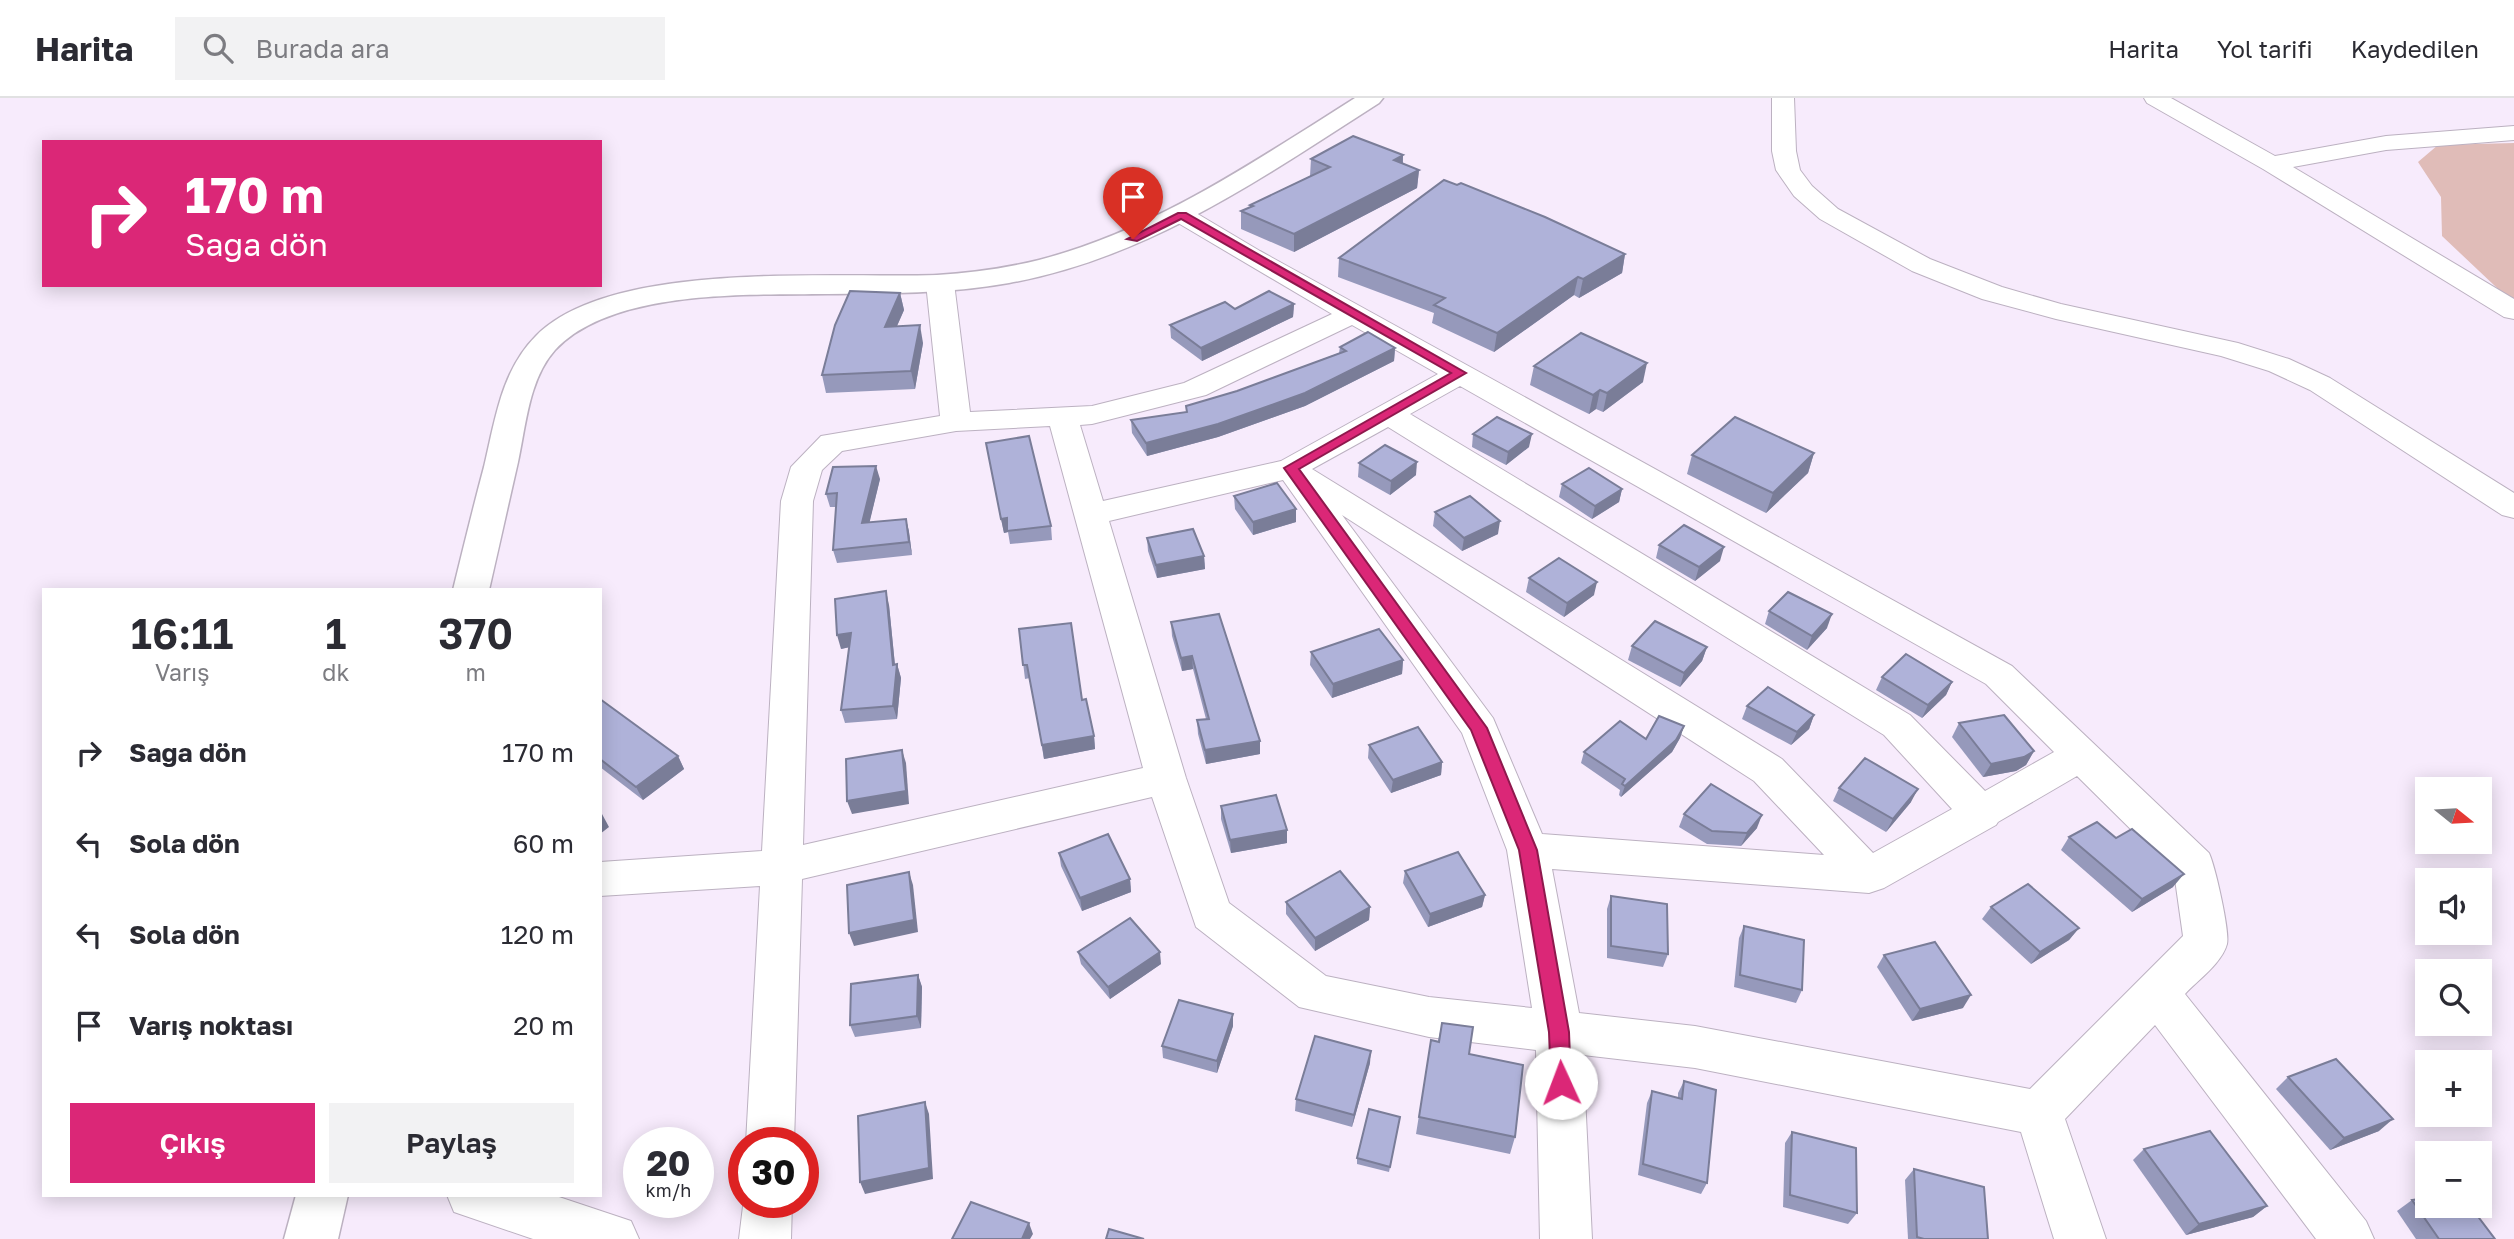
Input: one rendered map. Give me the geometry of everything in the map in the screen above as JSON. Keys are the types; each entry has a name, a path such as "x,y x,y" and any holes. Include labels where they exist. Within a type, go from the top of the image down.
{"street":[{"path":"471,588 527,364 560,330 582,316 608,306 658,295 752,287 940,283 1010,274 1084,256 1149,232 1182,215 1371,98"},
{"path":"1783,98 1784,151 1788,170 1802,191 1829,214 1921,265 1993,293 2056,311 2228,348 2279,365 2320,384 2514,508"},
{"path":"2154,98 2271,164 2514,311"},
{"path":"2271,164 2386,143 2514,133"},
{"path":"1182,215 1999,675 2193,865 2206,942 2039,1112"},
{"path":"940,283 956,422"},
{"path":"771,1127 797,501 807,467 832,443 956,422 1092,415 1195,389 1354,314"},
{"path":"1090,515 1291,468 1460,373"},
{"path":"1388,414 1897,725 1982,814"},
{"path":"1062,416 1166,778 1211,914 1315,993 1429,1017 1695,1047 2039,1112"},
{"path":"1291,468 1479,728 1528,850 1559,1032 1566,1239"},
{"path":"1291,468 1768,770 1869,876"},
{"path":"1528,850 1869,876 1982,814 2081,755"},
{"path":"602,879 781,867 1166,778"},
{"path":"2156,992 2347,1239"},
{"path":"2039,1112 2080,1239"},
{"path":"311,1239 322,1197"},
{"path":"478,1197 613,1239"},
{"path":"765,1239 766,1218"}],"shaded area":[{"path":"2514,143 2514,304 2442,236 2441,197 2418,162 2438,145"}],"building":[{"path":"1353,136 1403,155 1394,160 1419,170 1294,234 1241,211 1330,167 1311,159"},
{"path":"1444,180 1457,185 1461,183 1545,217 1625,254 1583,279 1578,277 1497,333 1434,305 1445,298 1339,258"},
{"path":"850,291 900,293 885,327 920,325 911,371 822,375 835,325"},
{"path":"1269,291 1294,304 1201,348 1170,325 1225,302 1235,309"},
{"path":"1368,332 1395,348 1305,393 1218,424 1146,443 1131,420 1187,412 1186,406 1237,391 1346,351 1340,347"},
{"path":"1581,333 1647,363 1607,393 1600,390 1593,395 1534,366"},
{"path":"1497,417 1532,434 1508,452 1473,434"},
{"path":"1735,417 1814,453 1773,493 1692,455"},
{"path":"1029,436 1051,526 1007,531 1007,518 1001,519 986,443"},
{"path":"1385,445 1417,462 1391,481 1359,463"},
{"path":"876,466 862,523 906,519 909,542 833,550 837,493 826,494 833,467"},
{"path":"1589,468 1622,489 1595,506 1562,484"},
{"path":"1277,483 1296,509 1253,522 1234,496"},
{"path":"1470,496 1500,521 1464,538 1435,512"},
{"path":"1684,525 1724,547 1699,567 1659,545"},
{"path":"1193,529 1204,556 1156,565 1147,538"},
{"path":"1559,558 1597,582 1567,603 1529,578"},
{"path":"886,591 893,665 897,664 893,706 841,710 851,633 837,635 835,599"},
{"path":"1788,592 1832,614 1812,636 1769,611"},
{"path":"1219,614 1260,741 1205,750 1197,720 1209,719 1192,656 1181,658 1171,622"},
{"path":"1655,621 1707,647 1684,673 1632,646"},
{"path":"1071,623 1082,700 1086,699 1094,736 1042,745 1027,665 1023,665 1019,629"},
{"path":"1379,629 1403,660 1333,684 1311,652"},
{"path":"1906,654 1952,682 1928,705 1882,677"},
{"path":"1768,687 1814,715 1797,732 1747,706"},
{"path":"602,700 678,756 636,787 602,761"},
{"path":"2004,715 2034,751 2024,757 1991,764 1959,723"},
{"path":"1659,716 1684,726 1676,740 1625,786 1622,784 1625,779 1584,752 1620,721 1646,739"},
{"path":"1418,727 1442,762 1393,780 1369,745"},
{"path":"902,750 906,791 847,801 846,759"},
{"path":"1865,758 1918,789 1893,819 1839,788"},
{"path":"1711,784 1762,815 1747,833 1712,831 1684,814"},
{"path":"1276,795 1287,830 1230,840 1221,806"},
{"path":"2097,822 2116,838 2132,829 2184,874 2142,899 2069,837"},
{"path":"1108,834 1130,879 1080,898 1059,853"},
{"path":"1458,852 1485,895 1430,914 1405,871"},
{"path":"1340,871 1370,907 1315,938 1286,902"},
{"path":"909,872 914,920 849,933 847,885"},
{"path":"2028,884 2079,928 2040,952 1991,907"},
{"path":"1611,896 1667,904 1668,954 1611,946"},
{"path":"1130,918 1160,952 1108,987 1078,952"},
{"path":"1744,926 1804,940 1802,990 1740,975"},
{"path":"1935,942 1971,995 1920,1009 1884,955"},
{"path":"918,975 917,1016 850,1025 851,984"},
{"path":"1179,1000 1233,1014 1217,1061 1162,1046"},
{"path":"1442,1023 1473,1027 1469,1054 1523,1065 1515,1137 1419,1117 1431,1040 1439,1042"},
{"path":"1315,1036 1371,1051 1354,1115 1296,1099"},
{"path":"2336,1059 2393,1119 2344,1138 2288,1077"},
{"path":"1684,1081 1716,1090 1707,1183 1643,1164 1652,1091 1682,1099"},
{"path":"925,1102 929,1168 860,1182 858,1116"},
{"path":"1369,1109 1400,1117 1390,1167 1357,1158"},
{"path":"2210,1131 2267,1206 2199,1224 2144,1149"},
{"path":"1792,1132 1856,1148 1857,1213 1790,1195"},
{"path":"1914,1169 1984,1187 1988,1239 1917,1237"},
{"path":"971,1202 1029,1223 1022,1239 952,1239"},
{"path":"2424,1218 2479,1218 2495,1239 2439,1239"},
{"path":"1109,1229 1144,1239 1106,1239"}],"route":[{"path":"1133,239 1182,215 1251,257 1460,373 1291,468 1479,728 1528,850 1559,1032 1561,1083"}]}
